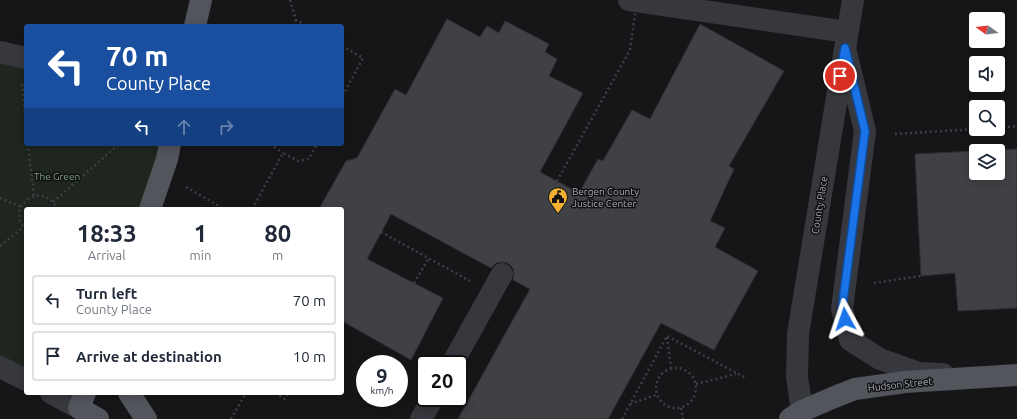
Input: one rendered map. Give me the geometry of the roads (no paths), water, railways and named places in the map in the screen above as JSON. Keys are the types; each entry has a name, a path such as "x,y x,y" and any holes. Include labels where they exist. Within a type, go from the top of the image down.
{"main road":[{"path":"195,24 201,0"},
{"path":"151,207 167,159 170,146"},
{"name":"Hudson Street","path":"796,415 855,389 905,382 1017,375"},
{"path":"130,395 146,419"},
{"path":"82,400 98,419"}],"street":[{"path":"629,0 846,40 865,131 842,309 850,340 880,359 919,373 992,377"},
{"name":"County Place","path":"796,415 798,334 853,0"},
{"path":"1,56 24,58"},
{"path":"861,117 867,80"},
{"path":"457,355 502,274"},
{"path":"0,367 24,379"},
{"path":"59,395 82,400"},
{"path":"421,419 428,407"}],"place":[{"name":"Bergen County Justice Center","path":"558,214"}],"park label":[{"name":"The Green","path":"57,176"}]}
